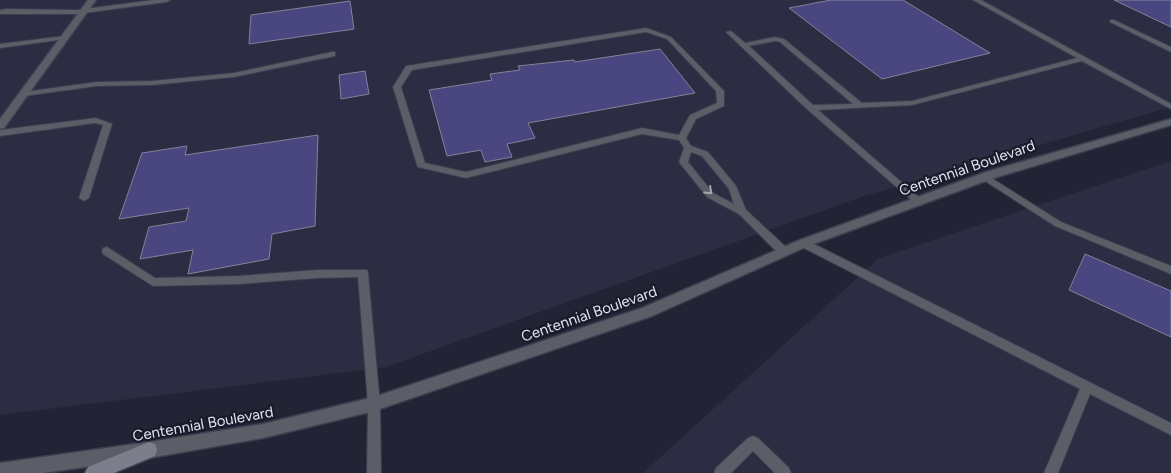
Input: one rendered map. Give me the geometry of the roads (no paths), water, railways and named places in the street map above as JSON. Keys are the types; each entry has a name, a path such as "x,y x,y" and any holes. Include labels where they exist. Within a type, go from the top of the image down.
{"main road":[{"path":"94,473 149,450"}],"street":[{"path":"0,126 92,0"},
{"name":"Centennial Boulevard","path":"0,471 149,450 263,431 374,404 646,312 804,243 984,177 1171,122"}],"lane":[{"path":"0,12 18,10 46,13 167,0"},
{"path":"976,0 1171,107"},
{"path":"1112,21 1171,50"},
{"path":"646,30 670,38 720,92 721,104 693,117 682,138 642,132 466,175 421,165 397,87 409,68 646,30"},
{"path":"729,32 811,108 918,201"},
{"path":"0,46 64,38"},
{"path":"744,45 775,39 782,40 861,106"},
{"path":"24,94 97,84 152,83 234,75 332,54"},
{"path":"811,108 912,103 1083,59"},
{"path":"0,133 96,120 108,124 84,198"},
{"path":"682,138 688,148 705,154 733,188 742,212"},
{"path":"688,148 683,162 710,195 742,212 784,252"},
{"path":"984,177 1058,224 1171,270"},
{"path":"804,243 1171,429"},
{"path":"107,251 153,282 239,280 318,274 364,273 374,404 374,473"},
{"path":"1051,473 1087,386"},
{"path":"722,473 753,442 784,473"}]}
